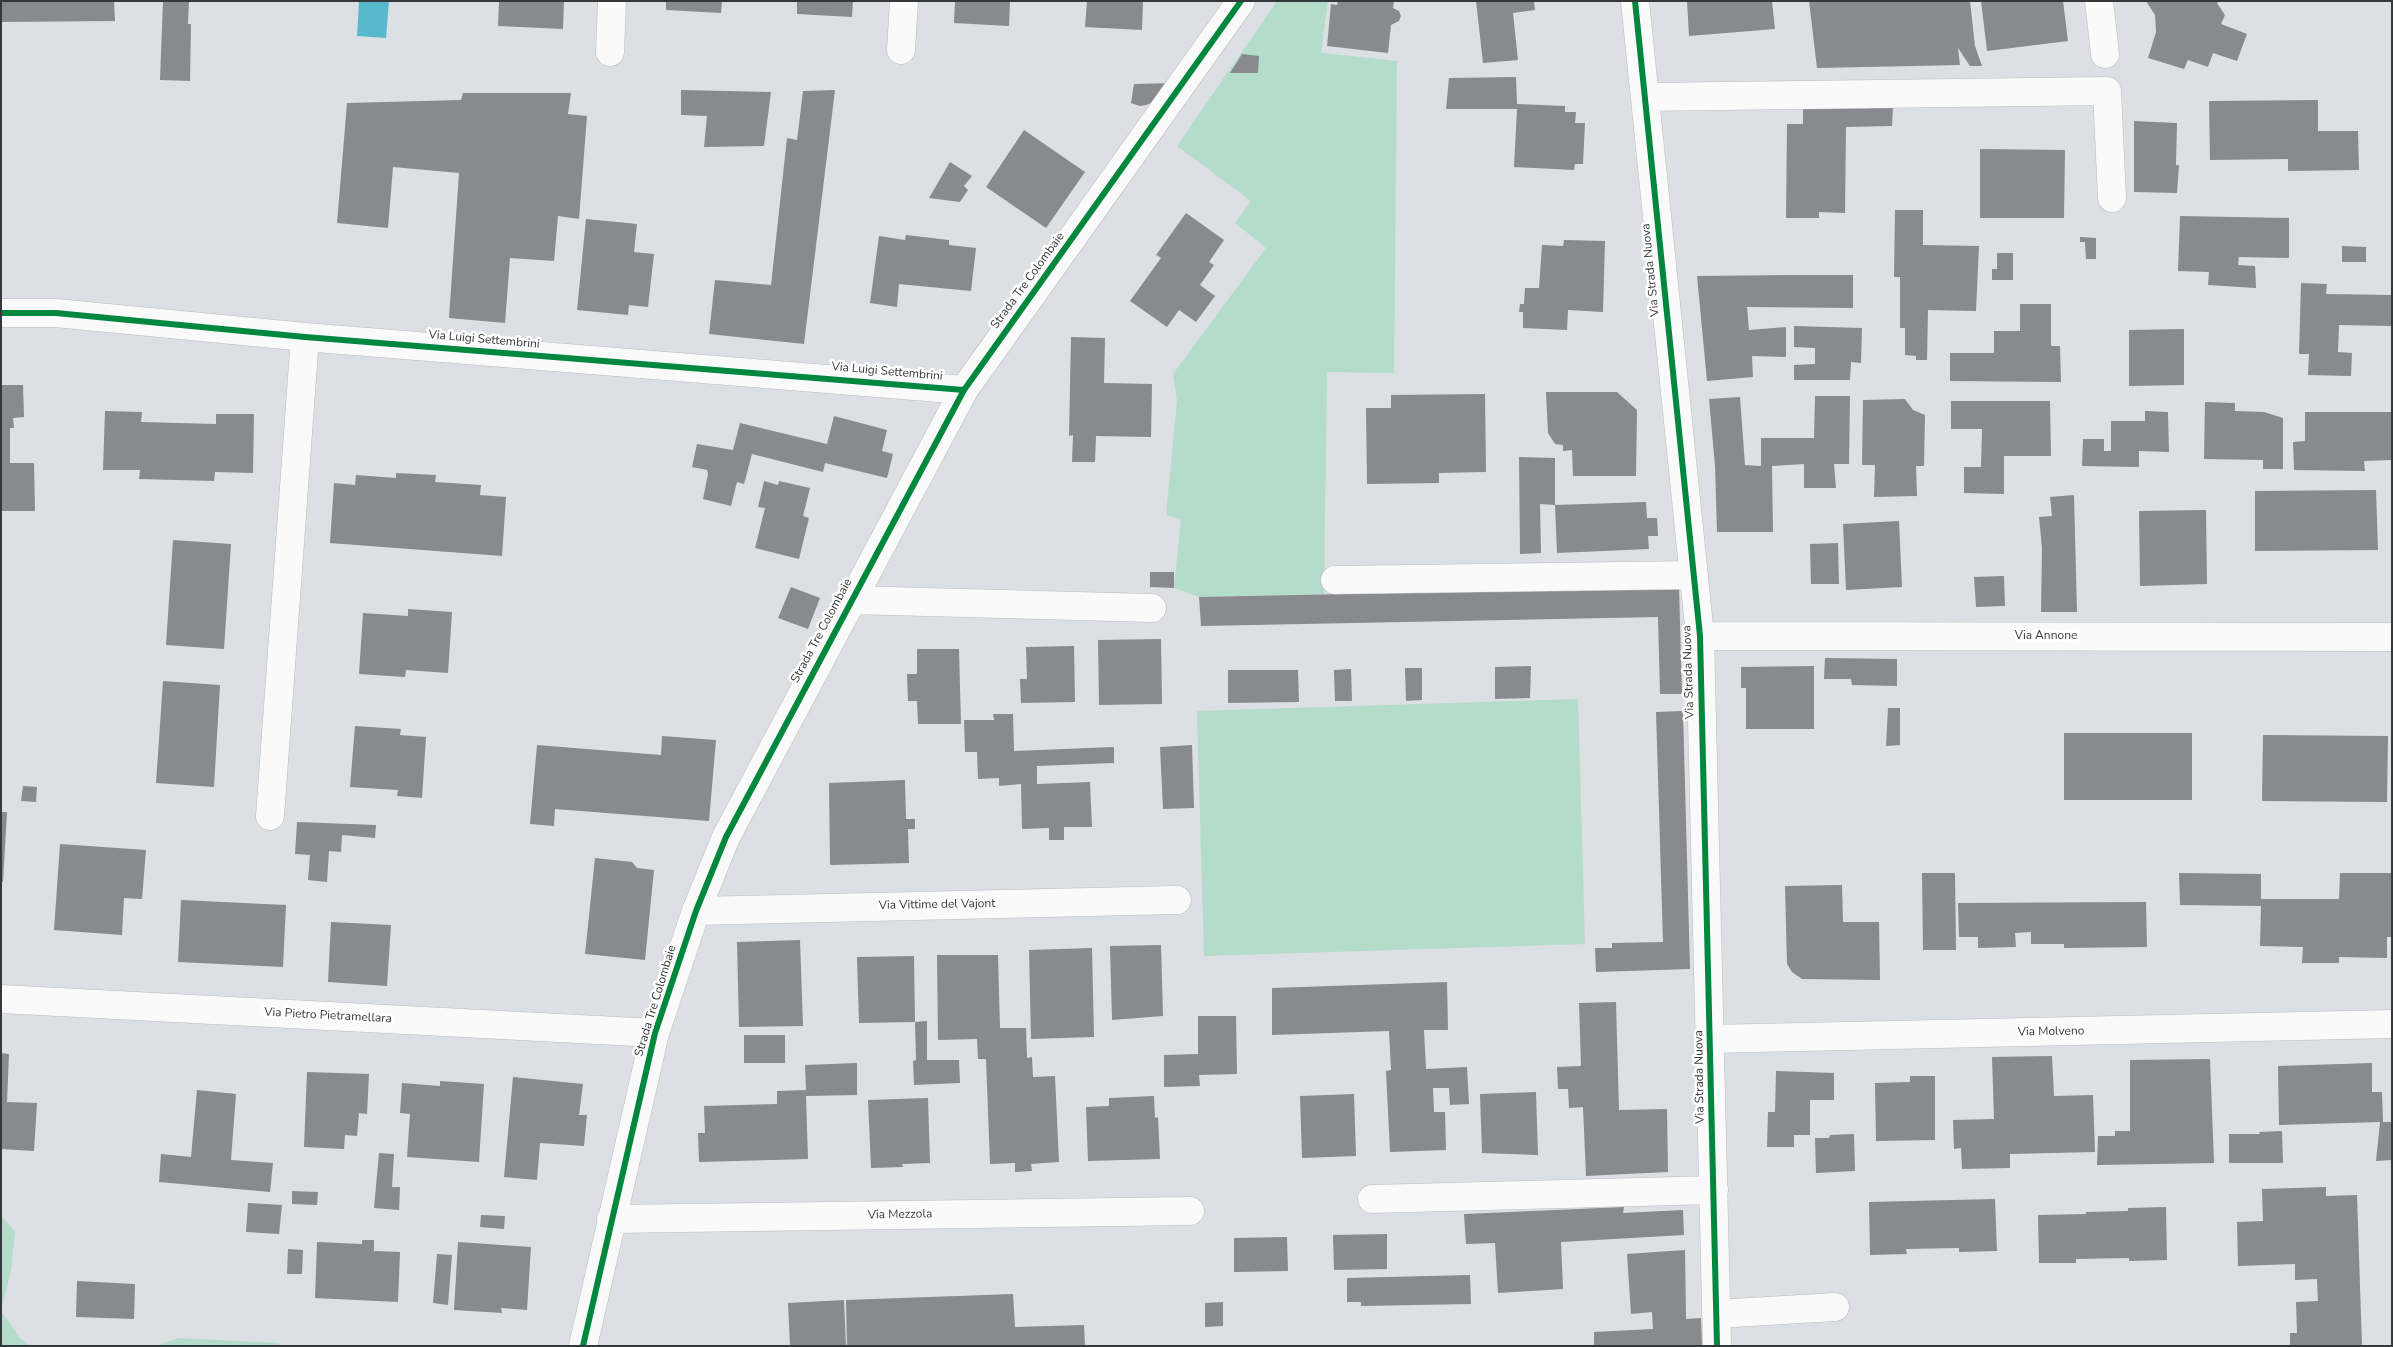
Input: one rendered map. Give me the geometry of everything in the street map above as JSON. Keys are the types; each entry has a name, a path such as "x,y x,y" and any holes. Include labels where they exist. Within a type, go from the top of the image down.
{"street":[{"path":"610,52 612,1"},
{"path":"902,50 904,1"},
{"name":"Strada Tre Colombaie","path":"582,1346 655,1033 696,911 726,837 964,390 1242,1"},
{"name":"Via Strada Nuova","path":"1635,1 1700,636 1717,1346"},
{"path":"2099,1 2105,54"},
{"path":"1645,97 2108,91 2112,198"},
{"name":"Via Luigi Settembrini","path":"1,314 56,313 305,337 964,390"},
{"path":"270,816 305,337"},
{"path":"1335,580 1694,575"},
{"path":"851,600 1152,608"},
{"name":"Via Annone","path":"1700,636 2392,637"},
{"name":"Via Vittime del Vajont","path":"696,911 1177,900"},
{"name":"Via Pietro Pietramellara","path":"1,999 655,1033"},
{"name":"Via Molveno","path":"1710,1040 2392,1024"},
{"path":"1372,1199 1714,1190"},
{"name":"Via Mezzola","path":"611,1219 1190,1210"},
{"path":"1716,1314 1835,1307"}],"green space":[{"path":"1277,1 1328,1 1321,53 1397,61 1394,373 1327,372 1324,594 1199,597 1174,588 1181,519 1166,515 1177,401 1173,374 1266,248 1235,223 1251,201 1177,146"},
{"path":"1578,699 1585,944 1204,956 1197,711"},
{"path":"1,1215 15,1232 11,1270 1,1311"},
{"path":"1,1311 20,1338 31,1346 1,1346"},
{"path":"179,1338 279,1343 279,1346 155,1346"}],"water":[{"path":"359,1 389,1 386,38 357,36"}],"building":[{"path":"1,1 114,1 115,21 1,22"},
{"path":"163,1 189,1 188,24 191,24 190,81 160,80"},
{"path":"499,1 564,1 563,29 498,26"},
{"path":"666,1 722,1 721,13 666,10"},
{"path":"797,1 853,1 852,17 797,14"},
{"path":"955,1 1010,1 1009,26 954,23"},
{"path":"1087,1 1143,1 1142,30 1085,27"},
{"path":"1338,1 1394,1 1393,8 1399,11 1401,16 1399,21 1391,25 1388,53 1327,46 1331,4 1337,5"},
{"path":"1476,1 1534,1 1535,10 1513,13 1518,60 1483,63"},
{"path":"1687,1 1772,1 1775,29 1689,36"},
{"path":"1809,1 1970,1 1975,46 1982,66 1970,66 1958,48 1960,65 1817,68"},
{"path":"1981,1 2063,1 2068,41 1987,51"},
{"path":"2146,1 2220,1 2217,3 2225,15 2221,24 2247,34 2237,61 2213,53 2208,67 2188,60 2184,69 2148,58 2156,32 2155,15"},
{"path":"1242,54 1259,56 1258,73 1230,73"},
{"path":"1516,77 1517,104 1565,106 1565,112 1576,112 1575,123 1585,123 1583,164 1575,164 1574,170 1514,167 1517,109 1446,109 1449,78"},
{"path":"1174,83 1168,96 1146,105 1140,106 1131,103 1134,84"},
{"path":"681,90 771,92 764,146 704,147 707,116 681,115"},
{"path":"835,90 804,344 709,334 715,280 771,285 787,138 797,140 803,91"},
{"path":"463,93 571,93 568,114 587,116 579,219 558,216 554,261 510,258 505,323 449,318 459,173 393,167 388,228 337,223 347,103 461,100"},
{"path":"2318,100 2318,131 2358,131 2359,170 2288,171 2288,159 2210,160 2209,101"},
{"path":"1803,107 1893,107 1892,126 1846,127 1845,213 1819,212 1819,218 1786,218 1787,124 1803,124"},
{"path":"2134,121 2177,123 2176,165 2179,165 2177,193 2134,192"},
{"path":"1024,130 1085,172 1046,228 986,187"},
{"path":"1980,149 2065,150 2064,218 1980,218"},
{"path":"950,162 972,176 964,186 968,190 960,202 929,198"},
{"path":"1895,210 1923,210 1923,245 1979,246 1976,311 1928,310 1927,360 1916,360 1916,356 1905,355 1905,328 1900,328 1900,277 1894,277"},
{"path":"1186,213 1224,240 1209,262 1214,265 1200,285 1215,296 1196,322 1179,310 1167,327 1130,301 1161,258 1156,255"},
{"path":"2180,216 2289,218 2289,258 2239,257 2238,265 2255,266 2256,288 2208,285 2209,272 2178,271"},
{"path":"586,219 637,224 634,252 654,254 648,307 629,305 628,315 577,310"},
{"path":"906,235 949,240 949,245 976,248 971,291 899,284 897,307 870,303 879,236 905,240"},
{"path":"2080,237 2096,238 2096,259 2086,259 2085,242 2080,242"},
{"path":"1564,240 1605,241 1603,312 1568,310 1567,330 1523,328 1523,312 1519,312 1520,304 1524,304 1525,288 1539,288 1542,245 1563,246"},
{"path":"2342,246 2366,247 2366,262 2342,262"},
{"path":"1997,253 2013,253 2013,280 1992,280 1992,269 1997,269"},
{"path":"1853,275 1853,308 1747,307 1749,330 1786,327 1786,357 1752,356 1753,377 1707,381 1697,276"},
{"path":"2301,283 2327,284 2326,294 2392,295 2392,326 2339,325 2338,352 2352,353 2351,376 2308,375 2309,354 2299,354"},
{"path":"2020,304 2051,304 2051,346 2060,346 2061,382 1950,381 1950,353 1994,353 1994,331 2020,331"},
{"path":"1794,326 1862,328 1861,363 1851,362 1850,380 1794,380 1794,365 1815,364 1815,348 1794,347"},
{"path":"2184,329 2184,385 2129,386 2129,330"},
{"path":"1071,337 1105,338 1104,383 1152,384 1151,437 1096,436 1095,462 1072,462 1073,435 1069,436"},
{"path":"1,385 23,385 24,417 13,418 14,428 10,428 10,463 34,463 35,511 1,511"},
{"path":"1546,392 1617,392 1637,410 1636,476 1573,476 1572,450 1563,451 1563,445 1555,444 1548,433"},
{"path":"1485,394 1486,472 1439,473 1439,483 1367,484 1366,408 1391,408 1391,395"},
{"path":"1815,396 1850,396 1849,464 1834,464 1836,488 1804,488 1804,464 1772,466 1773,532 1717,532 1715,466 1709,399 1740,397 1745,465 1761,466 1761,438 1814,438"},
{"path":"1905,399 1913,410 1925,415 1924,466 1916,466 1917,496 1874,497 1875,465 1862,465 1863,400"},
{"path":"1951,401 2050,401 2051,456 2004,456 2004,494 1964,493 1964,467 1981,467 1982,429 1951,429"},
{"path":"2205,402 2235,403 2235,411 2264,412 2283,418 2283,469 2263,469 2263,460 2204,459"},
{"path":"105,411 142,412 141,422 216,424 216,414 254,414 253,473 215,472 214,481 139,479 140,470 103,470"},
{"path":"2145,411 2168,412 2169,452 2139,451 2139,467 2082,466 2083,439 2104,439 2104,451 2111,451 2111,421 2145,421"},
{"path":"2305,412 2392,412 2392,460 2364,461 2365,471 2294,470 2293,442 2305,441"},
{"path":"834,416 887,430 882,451 893,454 887,478 825,463 823,472 752,454 744,484 737,482 731,506 703,499 708,474 707,470 692,467 697,444 733,450 740,423 827,444"},
{"path":"1519,457 1555,458 1555,505 1540,504 1541,553 1520,554"},
{"path":"396,473 436,475 435,482 481,485 480,495 506,497 502,556 330,543 334,483 355,485 356,475 396,478"},
{"path":"764,481 778,485 779,481 810,488 803,516 809,518 799,559 755,548 765,508 758,507"},
{"path":"2376,490 2378,550 2255,551 2255,491"},
{"path":"2074,495 2077,612 2041,612 2042,548 2039,517 2052,516 2050,497"},
{"path":"1646,502 1647,518 1657,518 1658,536 1648,536 1649,549 1557,553 1555,505"},
{"path":"2206,510 2207,584 2140,586 2139,511"},
{"path":"1899,521 1902,587 1846,590 1843,524"},
{"path":"173,540 231,544 224,649 166,645"},
{"path":"1838,543 1839,584 1811,584 1810,544"},
{"path":"1150,572 1174,572 1174,588 1150,587"},
{"path":"2004,576 2005,606 1976,607 1974,577"},
{"path":"791,587 820,598 808,629 778,618"},
{"path":"1679,587 1682,694 1660,694 1658,617 1201,626 1199,597"},
{"path":"408,609 452,612 448,673 406,670 405,677 359,674 363,613 408,616"},
{"path":"1161,639 1162,704 1099,705 1098,640"},
{"path":"1074,646 1075,702 1021,703 1020,679 1027,679 1026,647"},
{"path":"917,649 959,649 961,724 918,724 917,701 908,701 907,674 917,674"},
{"path":"1825,658 1897,659 1897,686 1852,685 1851,679 1824,679"},
{"path":"1531,666 1530,698 1495,699 1495,667"},
{"path":"1814,666 1814,729 1746,729 1746,688 1741,688 1741,667"},
{"path":"1405,668 1422,668 1422,700 1406,701"},
{"path":"1351,669 1352,701 1335,701 1334,670"},
{"path":"1228,670 1298,670 1299,702 1228,703"},
{"path":"163,681 220,685 214,787 156,783"},
{"path":"1888,708 1900,708 1900,745 1886,746"},
{"path":"1683,711 1690,969 1596,972 1595,948 1612,948 1612,943 1663,942 1656,712"},
{"path":"993,714 1013,714 1014,751 1114,747 1114,763 1037,766 1037,784 1090,782 1092,827 1064,827 1064,840 1049,840 1049,828 1022,829 1021,784 999,786 999,778 978,779 977,752 965,752 964,720 994,720"},
{"path":"355,726 401,729 400,735 426,737 422,798 397,796 398,790 350,787"},
{"path":"2064,733 2192,733 2192,800 2064,800"},
{"path":"2263,735 2388,736 2387,802 2262,801"},
{"path":"662,736 716,740 709,821 555,809 554,826 530,824 537,745 661,755"},
{"path":"1192,745 1194,808 1163,809 1160,747"},
{"path":"905,780 906,819 915,819 915,829 908,829 909,863 830,865 829,783"},
{"path":"23,786 37,787 36,802 21,801"},
{"path":"1,812 7,812 3,882 1,882"},
{"path":"297,822 376,825 375,838 342,835 341,852 329,851 327,882 308,880 310,855 295,854"},
{"path":"60,844 146,850 142,899 124,898 122,935 54,930"},
{"path":"595,858 632,862 637,868 654,870 645,960 585,954"},
{"path":"1922,873 1955,873 1956,950 1923,950"},
{"path":"2179,873 2261,874 2261,899 2339,899 2340,873 2392,873 2392,937 2387,937 2387,958 2339,957 2339,963 2302,963 2303,947 2260,946 2261,906 2180,905"},
{"path":"1842,885 1843,922 1879,922 1880,980 1802,979 1792,972 1787,964 1785,886"},
{"path":"181,900 286,905 283,967 178,962"},
{"path":"2146,902 2147,947 2064,948 2064,944 2031,944 2031,932 2015,933 2016,947 1978,948 1978,937 1959,937 1958,903"},
{"path":"331,922 391,925 387,986 328,982"},
{"path":"800,940 803,1026 739,1027 737,942"},
{"path":"1161,945 1163,1016 1112,1020 1110,946"},
{"path":"1092,948 1094,1037 1031,1039 1029,950"},
{"path":"937,955 998,955 1000,1028 1026,1028 1027,1058 1032,1057 1033,1077 1055,1076 1059,1162 1031,1164 1032,1171 1015,1172 1015,1163 990,1164 986,1059 978,1059 977,1039 938,1040"},
{"path":"914,956 915,1022 859,1023 857,957"},
{"path":"1447,982 1448,1030 1424,1030 1426,1069 1467,1067 1469,1104 1450,1105 1449,1088 1433,1088 1434,1112 1445,1112 1446,1150 1390,1152 1386,1071 1391,1070 1389,1031 1272,1035 1272,988"},
{"path":"1616,1002 1619,1110 1667,1109 1668,1172 1586,1176 1583,1107 1569,1108 1568,1089 1558,1089 1557,1067 1581,1066 1579,1003"},
{"path":"1198,1016 1236,1016 1237,1074 1199,1075 1200,1086 1164,1087 1164,1055 1198,1054"},
{"path":"927,1021 927,1060 959,1060 960,1083 914,1085 913,1061 916,1060 915,1022"},
{"path":"744,1035 785,1035 785,1063 744,1063"},
{"path":"1,1053 9,1054 7,1102 37,1103 34,1151 1,1149"},
{"path":"2052,1056 2054,1096 2093,1095 2095,1152 2010,1154 2010,1168 1962,1169 1961,1148 1954,1149 1953,1120 1994,1119 1992,1057"},
{"path":"2210,1059 2214,1163 2097,1165 2098,1136 2115,1136 2115,1131 2130,1131 2130,1060"},
{"path":"857,1063 857,1095 806,1096 808,1159 699,1162 698,1133 705,1133 704,1106 777,1104 777,1091 806,1090 805,1065"},
{"path":"2372,1063 2372,1092 2382,1092 2383,1122 2392,1122 2392,1160 2376,1161 2380,1122 2279,1125 2278,1066"},
{"path":"1776,1071 1834,1073 1834,1100 1810,1100 1810,1135 1794,1135 1794,1147 1767,1147 1768,1112 1775,1112"},
{"path":"307,1072 369,1074 367,1114 359,1113 357,1136 345,1135 344,1149 304,1147"},
{"path":"1910,1076 1935,1076 1935,1140 1876,1141 1875,1083 1910,1082"},
{"path":"513,1077 583,1084 579,1115 587,1115 584,1146 540,1143 537,1180 504,1177"},
{"path":"440,1081 484,1084 479,1162 407,1157 410,1114 400,1113 402,1083 440,1086"},
{"path":"197,1090 236,1094 231,1160 273,1163 270,1192 159,1182 161,1154 191,1157"},
{"path":"1536,1092 1538,1155 1482,1153 1480,1094"},
{"path":"1354,1094 1356,1156 1302,1158 1300,1096"},
{"path":"1154,1096 1155,1118 1158,1117 1160,1159 1088,1161 1086,1107 1109,1106 1109,1098"},
{"path":"928,1098 930,1163 902,1164 903,1167 871,1168 868,1100"},
{"path":"2282,1131 2283,1163 2229,1163 2229,1134 2260,1134 2259,1132"},
{"path":"1854,1134 1855,1171 1816,1173 1815,1138"},
{"path":"379,1153 394,1154 392,1187 400,1187 399,1210 374,1208"},
{"path":"2326,1187 2326,1196 2357,1195 2362,1346 2290,1346 2290,1333 2297,1333 2296,1302 2318,1301 2317,1279 2295,1280 2295,1264 2238,1266 2237,1222 2263,1221 2262,1189"},
{"path":"292,1191 318,1192 317,1205 292,1204"},
{"path":"1995,1199 1997,1251 1959,1252 1959,1248 1906,1249 1907,1254 1870,1255 1869,1202"},
{"path":"248,1203 282,1205 279,1234 246,1232"},
{"path":"1624,1207 1623,1213 1683,1210 1684,1235 1561,1242 1563,1289 1498,1293 1495,1243 1466,1244 1464,1214"},
{"path":"2166,1207 2167,1260 2129,1261 2129,1258 2076,1259 2076,1263 2039,1263 2038,1215 2086,1214 2086,1212 2128,1211 2128,1208"},
{"path":"481,1215 505,1216 504,1229 480,1227"},
{"path":"1387,1234 1387,1269 1334,1270 1333,1235"},
{"path":"1287,1237 1288,1271 1234,1272 1234,1238"},
{"path":"362,1240 374,1240 374,1251 400,1252 398,1302 315,1298 317,1242 362,1244"},
{"path":"458,1242 531,1247 527,1310 501,1308 502,1313 454,1310"},
{"path":"288,1249 303,1250 302,1274 287,1274"},
{"path":"1685,1250 1686,1319 1701,1318 1702,1346 1594,1346 1594,1332 1653,1329 1652,1312 1631,1314 1627,1254"},
{"path":"437,1254 452,1255 448,1305 433,1303"},
{"path":"1470,1275 1471,1304 1361,1306 1361,1302 1347,1302 1347,1278"},
{"path":"77,1281 135,1284 134,1319 76,1317"},
{"path":"1013,1294 1015,1327 1084,1325 1085,1346 847,1346 846,1300"},
{"path":"844,1300 846,1346 790,1346 788,1303"},
{"path":"1223,1302 1223,1326 1205,1327 1205,1303"}],"cycle path":[{"path":"583,1346 655,1033 696,911 726,837 964,390 1241,1"},
{"path":"1635,1 1700,636 1717,1346"},
{"path":"1,313 56,313 305,337 964,390"}]}
